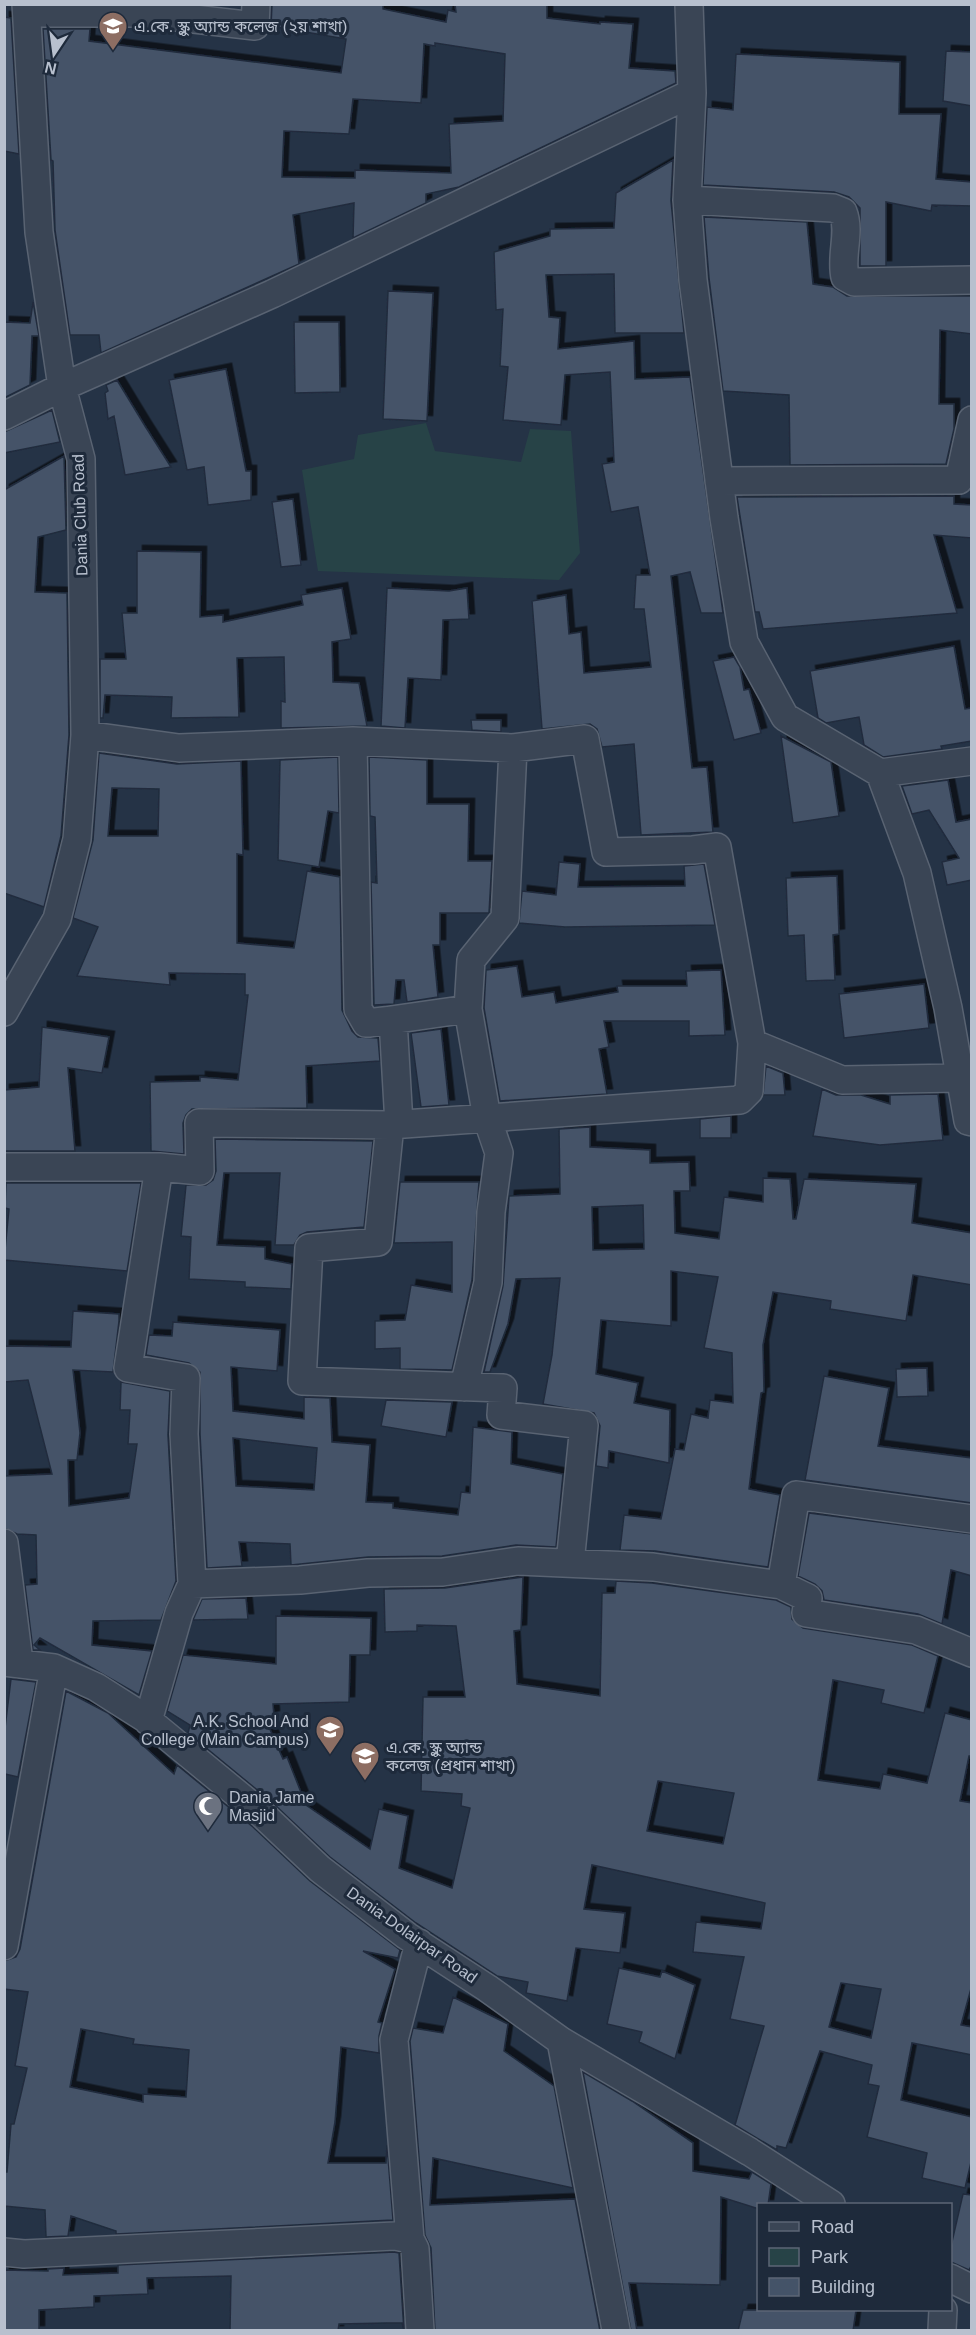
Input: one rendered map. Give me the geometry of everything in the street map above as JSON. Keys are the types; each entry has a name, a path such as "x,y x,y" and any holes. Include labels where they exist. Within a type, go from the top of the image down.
{"street":[{"path":"27,9 142,14 255,26 256,4"},
{"path":"689,4 692,93 687,200 693,280 719,481 744,642 786,717 880,773 972,761"},
{"name":"Dania Club Road","path":"4,1012 57,919 77,839 85,735 81,459 62,387 39,232 27,9"},
{"path":"4,416 62,387 272,294 692,93"},
{"path":"687,200 833,208 843,212 847,220 843,268 845,277 854,282 972,280"},
{"path":"719,481 959,480 972,420"},
{"path":"4,1167 159,1167 200,1171 199,1123 395,1125 740,1100 749,1090 752,1043 717,847 693,850 606,852 585,739 513,747 353,741 178,748 85,735"},
{"path":"353,741 358,1009 366,1023 393,1020 395,1125 378,1242 309,1248 302,1381 503,1388 501,1415 584,1425 570,1563"},
{"path":"464,1387 489,1282 491,1212 498,1153 487,1119 468,1010 471,960 505,918 513,747"},
{"path":"880,773 917,873 948,1008 968,1121 972,1122"},
{"path":"370,1023 468,1010"},
{"path":"752,1043 842,1080 959,1078"},
{"path":"148,1720 179,1613 192,1584 184,1434 186,1378 128,1368 159,1167"},
{"path":"781,1584 796,1495 972,1519"},
{"path":"4,1544 12,1662"},
{"path":"192,1584 300,1580 368,1573 443,1572 518,1561 653,1567 781,1584 808,1598 806,1613 916,1630 972,1653"},
{"name":"Dania-Dolairpar Road","path":"12,1662 54,1668 96,1687 148,1720 263,1815 320,1869 419,1944 561,2041 750,2152 828,2203"},
{"path":"4,1946 54,1668"},
{"path":"419,1944 394,2040 410,2239 415,2249 420,2331"},
{"path":"561,2041 616,2331"},
{"path":"4,2252 24,2254 395,2236 410,2239"},
{"path":"952,2279 972,2289"},
{"path":"942,2331 944,2311"}],"green space":[{"path":"426,423 435,451 521,462 530,429 571,431 580,553 559,580 318,571 302,470 354,459 358,435"}],"building":[{"path":"272,4 383,4 383,9 446,22 448,10 456,12 455,4 547,4 547,18 600,24 600,22 633,24 629,68 675,71 676,83 459,187 426,194 426,203 353,238 354,203 293,215 299,264 101,353 99,335 70,335 55,230 53,161 51,160 43,29 90,29 89,41 341,73 346,39 271,26","holes":["435,43 505,54 503,121 449,124 451,173 355,170 355,178 282,177 284,131 349,134 353,99 421,103 424,44 435,46"]},
{"path":"4,17 11,18 19,154 4,151"},
{"path":"946,51 972,52 972,106 943,101"},
{"path":"736,54 900,62 899,114 941,114 936,179 972,182 972,206 932,205 931,211 886,202 886,266 860,266 860,208 849,197 834,192 703,185 707,107 733,110"},
{"path":"673,160 671,201 684,333 615,333 614,274 546,275 549,317 560,318 558,349 634,341 635,379 690,377 723,613 701,613 690,572 671,576 692,768 707,767 713,832 641,835 634,744 602,747 597,729 590,724 542,729 532,601 566,595 569,634 581,632 584,673 651,667 644,609 634,609 636,575 650,575 638,507 611,512 602,464 614,462 610,372 565,375 561,425 503,420 508,367 500,366 503,309 496,310 494,252 550,236 550,229 614,228 616,193"},
{"path":"704,217 807,222 813,284 833,287 847,296 972,296 972,334 940,330 939,404 954,404 954,429 946,464 790,465 789,395 723,391"},
{"path":"388,291 433,293 427,421 383,419"},
{"path":"33,302 39,336 32,336 30,385 4,398 4,322 30,323"},
{"path":"294,322 339,322 340,392 295,393"},
{"path":"226,369 246,471 251,471 251,500 208,505 204,467 187,470 169,380"},
{"path":"117,380 171,467 125,475 114,416 108,419 105,393 108,391 106,385"},
{"path":"52,410 60,442 4,453 4,432"},
{"path":"64,456 66,530 38,537 35,592 67,593 69,735 61,836 44,907 4,893 4,490"},
{"path":"954,496 954,504 972,505 972,538 934,535 957,613 763,629 759,612 755,612 737,497"},
{"path":"293,499 301,565 281,567 272,502"},
{"path":"137,551 201,552 200,617 223,615 223,622 303,605 301,595 342,588 351,639 332,642 333,682 359,683 367,726 281,728 281,701 285,702 284,657 237,658 239,717 171,718 172,697 105,695 103,718 100,718 100,659 126,659 122,613 137,613"},
{"path":"387,588 449,591 467,588 469,619 443,620 441,680 408,678 405,728 381,726"},
{"path":"954,646 965,709 972,708 972,741 941,746 942,749 883,757 864,745 859,717 826,723 818,718 810,671"},
{"path":"734,657 740,667 744,690 749,689 761,733 734,740 713,661"},
{"path":"471,720 501,720 501,732 472,730"},
{"path":"781,736 831,762 839,816 793,823"},
{"path":"99,753 177,764 241,761 243,855 237,854 237,943 294,948 307,871 340,877 342,1010 352,1031 358,1037 378,1038 380,1061 306,1066 307,1108 192,1109 186,1115 183,1123 184,1154 151,1151 150,1082 200,1081 200,1077 238,1080 248,995 245,995 245,974 169,973 170,985 77,976 98,927 73,918 93,840","holes":["112,788 159,789 158,836 108,836"]},
{"path":"338,757 339,813 328,811 319,867 278,860 280,760"},
{"path":"369,757 427,760 427,804 469,804 468,861 492,861 489,913 440,913 440,945 433,945 438,997 407,1002 404,980 396,980 394,1004 374,1005 371,882 377,883 375,817 370,816"},
{"path":"948,780 956,822 972,819 972,880 947,885 942,862 959,858 929,810 912,814 902,786"},
{"path":"559,862 580,864 578,887 685,886 684,866 704,864 715,925 565,927 519,923 522,891 556,895"},
{"path":"837,876 839,934 833,935 835,980 806,981 804,935 788,936 786,878"},
{"path":"517,966 522,997 554,992 556,1003 618,992 617,986 687,986 686,971 721,970 725,1035 689,1036 689,1021 604,1021 609,1047 599,1049 607,1094 500,1101 484,1008 486,970"},
{"path":"924,984 929,1028 844,1038 839,994"},
{"path":"42,1027 109,1037 102,1073 68,1068 75,1151 4,1151 4,1090 39,1087"},
{"path":"441,1029 449,1105 421,1107 411,1033"},
{"path":"766,1066 783,1073 785,1095 763,1095"},
{"path":"822,1089 836,1095 861,1095 890,1104 890,1095 938,1094 943,1140 880,1145 813,1136"},
{"path":"731,1116 731,1138 700,1138 700,1119"},
{"path":"590,1127 590,1147 650,1150 650,1163 689,1162 690,1191 674,1191 675,1233 719,1239 724,1197 763,1202 763,1178 790,1179 793,1219 796,1219 804,1179 916,1184 912,1223 972,1233 972,1285 913,1275 906,1321 830,1309 831,1301 773,1292 763,1345 764,1392 761,1393 749,1489 780,1495 768,1567 655,1551 620,1550 624,1515 661,1519 675,1449 684,1450 691,1414 708,1418 710,1400 733,1403 732,1353 704,1348 718,1277 671,1271 671,1326 601,1320 596,1374 638,1383 634,1403 670,1410 669,1463 609,1451 608,1468 596,1466 600,1426 594,1413 543,1404 552,1355 560,1278 516,1279 508,1324 490,1372 484,1372 503,1286 509,1196 560,1194 559,1129","holes":["643,1205 644,1249 593,1250 592,1207"]},
{"path":"215,1139 373,1141 364,1227 307,1232 300,1235 294,1245 275,1245 280,1173 224,1173 217,1245 265,1247 265,1259 292,1264 291,1289 245,1287 245,1282 189,1279 191,1237 181,1236 186,1185 206,1185 213,1180 216,1171"},
{"path":"400,1182 479,1182 472,1280 452,1370 400,1369 400,1348 375,1349 375,1321 405,1320 411,1285 452,1292 452,1242 394,1243"},
{"path":"6,1183 141,1183 127,1271 4,1260 9,1209 5,1208"},
{"path":"73,1311 119,1314 119,1321 113,1372 73,1370 80,1433 77,1460 68,1460 69,1506 129,1498 137,1444 128,1444 130,1410 120,1410 121,1382 170,1391 168,1435 176,1581 161,1620 93,1621 92,1645 152,1651 139,1695 40,1638 34,1645 40,1650 33,1650 25,1585 37,1584 36,1535 17,1534 4,1528 4,1476 52,1474 28,1380 4,1382 4,1346 71,1347"},
{"path":"173,1322 280,1330 277,1371 231,1367 233,1411 304,1419 304,1397 330,1398 332,1442 370,1445 366,1502 393,1503 393,1508 458,1515 461,1492 470,1493 473,1427 512,1432 511,1464 563,1474 556,1547 516,1545 442,1556 368,1557 291,1565 290,1544 239,1542 242,1566 207,1568 200,1434 200,1372 189,1363 146,1355 149,1335 172,1336","holes":["233,1438 317,1448 314,1490 236,1486"]},
{"path":"927,1368 928,1396 897,1397 896,1369"},
{"path":"824,1376 889,1388 878,1446 972,1458 972,1503 805,1480"},
{"path":"386,1400 452,1402 446,1437 381,1426"},
{"path":"809,1513 972,1534 972,1576 951,1570 942,1624 918,1614 824,1600 822,1591 815,1584 798,1576"},
{"path":"523,1577 521,1630 514,1631 517,1684 600,1696 602,1593 615,1593 616,1581 652,1583 776,1600 791,1607 792,1619 803,1628 912,1645 938,1656 924,1713 881,1703 884,1690 833,1680 818,1780 880,1789 883,1774 927,1783 945,1713 972,1720 972,1756 969,1756 960,1801 972,1803 972,1985 961,2025 972,2027 972,2055 912,2043 901,2100 972,2117 972,2158 965,2188 922,2178 927,2153 867,2137 879,2086 868,2084 872,2065 820,2051 786,2148 777,2146 777,2150 735,2125 764,2026 730,2019 744,1957 693,1952 696,1922 761,1929 765,1903 592,1865 584,1909 625,1913 620,1953 576,1948 567,2001 526,1993 528,1982 497,1976 416,1923 330,1857 273,1803 188,1733 190,1725 167,1711 183,1655 276,1664 276,1616 371,1618 370,1655 350,1655 349,1702 273,1704 274,1716 265,1718 283,1759 287,1757 306,1805 370,1849 379,1809 408,1816 399,1868 452,1888 470,1808 461,1806 462,1794 421,1791 423,1697 465,1697 456,1626 417,1625 417,1631 385,1632 384,1589 445,1588","holes":["658,1781 734,1793 723,1844 647,1831","841,1983 881,1989 871,2038 829,2027"]},
{"path":"246,1598 248,1619 193,1620 202,1599"},
{"path":"11,1679 36,1682 18,1777 5,1774 5,1728"},
{"path":"66,1691 108,1713 174,1774 177,1765 253,1827 310,1881 400,1950 398,1958 363,1951 395,1969 378,2022 382,2023 379,2053 341,2047 335,2122 328,2163 386,2163 387,2145 393,2220 116,2234 116,2231 71,2216 68,2236 46,2237 45,2210 4,2206 4,2172 7,2172 11,2124 14,2124 27,2068 15,2066 28,1992 4,1989 4,1961 16,1957 20,1949","holes":["81,2029 134,2039 133,2044 189,2050 186,2097 143,2094 143,2102 70,2087"]},
{"path":"619,1968 660,1977 662,1971 695,1985 675,2059 639,2042 642,2032 607,2024"},
{"path":"453,1997 508,2024 504,2051 554,2086 573,2188 433,2158 430,2205 575,2199 600,2331 435,2331 431,2248 425,2235 410,2041 413,2028 443,2033"},
{"path":"583,2072 632,2101 693,2143 693,2171 749,2179 752,2172 771,2184 768,2203 757,2203 757,2208 721,2197 720,2285 629,2283 637,2331 631,2331"},
{"path":"963,2194 972,2195 972,2265 969,2270 952,2262 952,2242"},
{"path":"399,2253 404,2331 402,2323 387,2323 339,2324 338,2331 230,2331 231,2276 147,2278 148,2294 94,2296 94,2307 39,2310 39,2331 4,2331 4,2270 48,2271 48,2269 64,2268 63,2275 118,2273 118,2265"},
{"path":"743,2310 856,2311 853,2331 738,2331"}],"place":[{"name":"এ.কে. স্কুল অ্যান্ড কলেজ (২য় শাখা)","path":"113,52"},
{"name":"A.K. School And College (Main Campus)","path":"330,1756"},
{"name":"এ.কে. স্কুল অ্যান্ড কলেজ (প্রধান শাখা)","path":"365,1782"},
{"name":"Dania Jame Masjid","path":"208,1832"}]}
